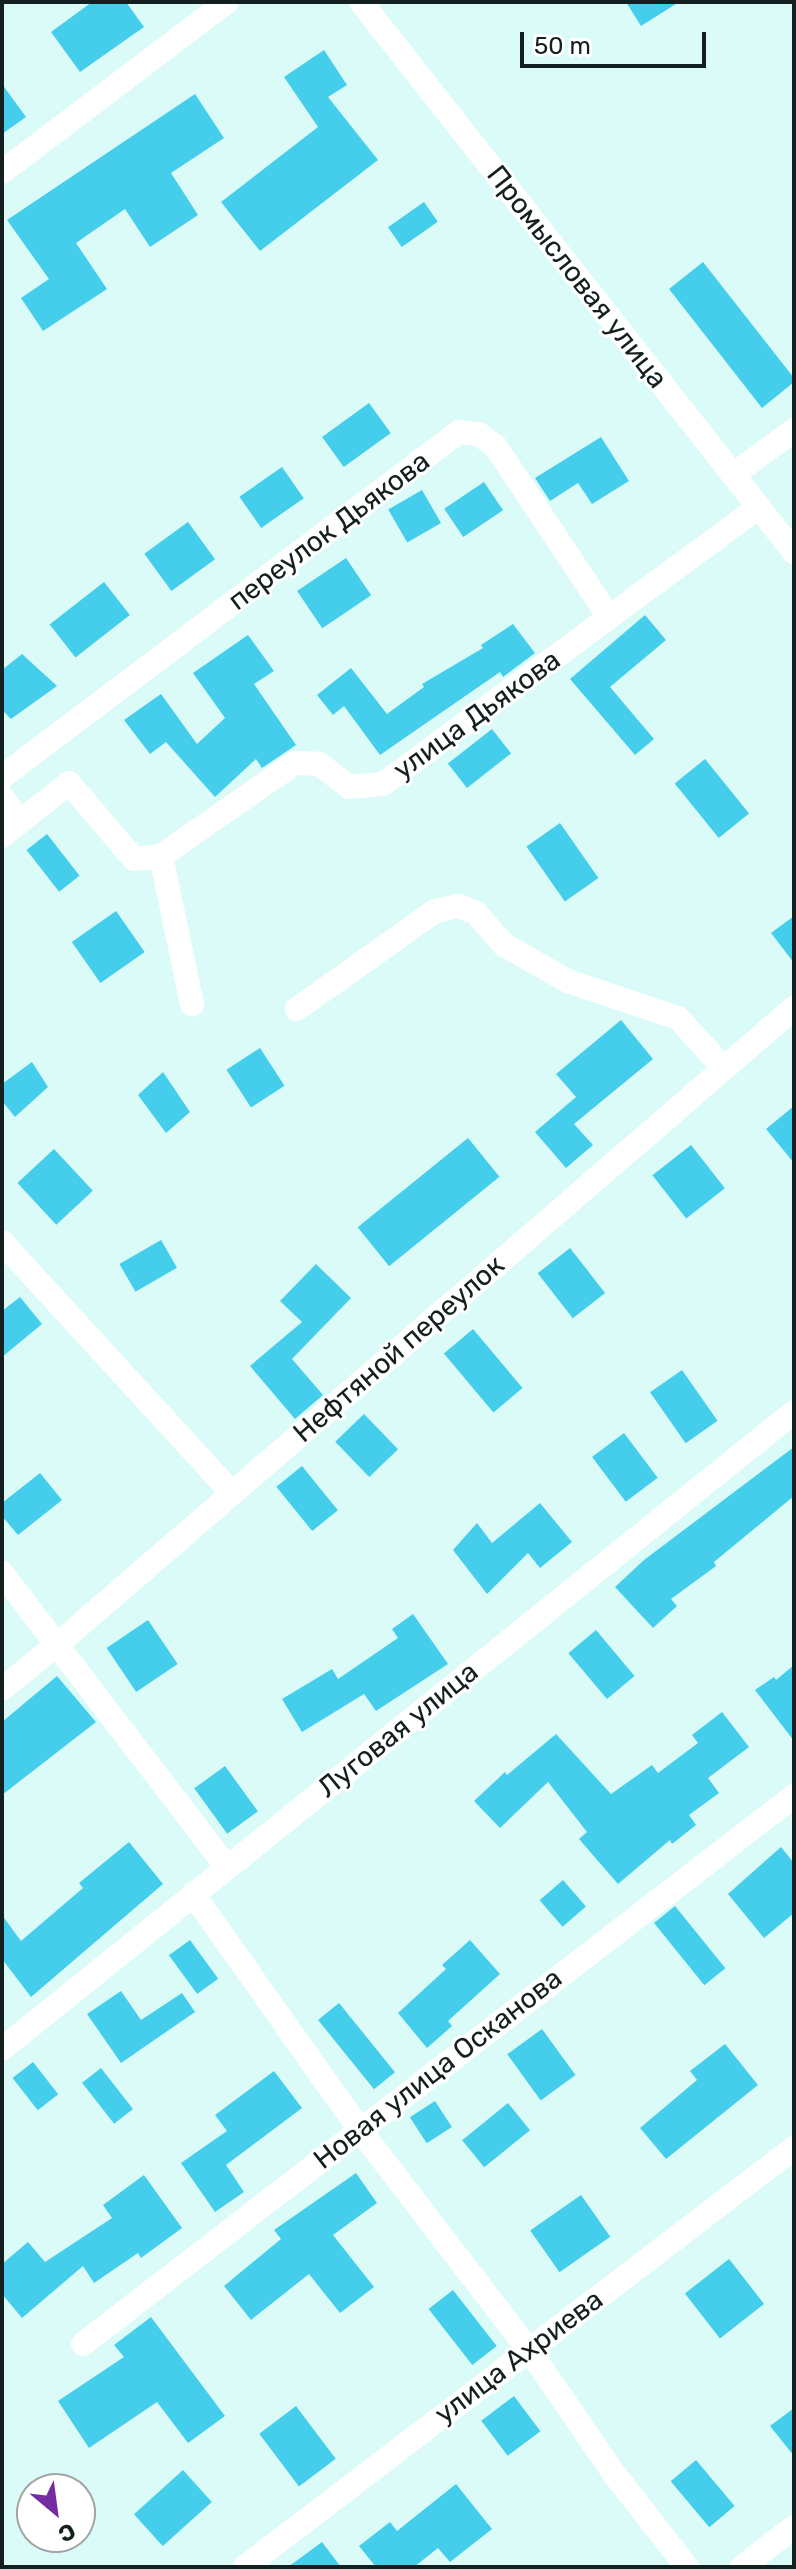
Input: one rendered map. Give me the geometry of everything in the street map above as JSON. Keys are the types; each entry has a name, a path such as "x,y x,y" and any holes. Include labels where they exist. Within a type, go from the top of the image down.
{"street":[{"path":"2,172 227,2"},
{"name":"Промысловая улица","path":"361,2 794,552"},
{"path":"733,475 794,430"},
{"name":"переулок Дьякова","path":"2,777 459,432 479,434 496,447 609,617"},
{"name":"улица Дьякова","path":"161,856 295,763 319,764 349,787 383,784 759,507"},
{"path":"2,797 11,828 69,783 134,859 161,856 192,1005"},
{"path":"297,1009 435,911 458,906 476,913 504,945 568,981 678,1018 724,1068"},
{"name":"Нефтяной переулок","path":"2,1689 794,1008"},
{"path":"2,1242 232,1493"},
{"name":"Луговая улица","path":"2,2049 794,1412"},
{"path":"2,1573 227,1867"},
{"name":"Новая улица Осканова","path":"83,2344 794,1796"},
{"path":"193,1894 360,2130 529,2350 615,2475 687,2567"},
{"name":"улица Ахриева","path":"245,2567 794,2148"},
{"path":"742,2567 794,2527"}],"building":[{"path":"92,2 126,2 144,27 80,72 51,32"},
{"path":"626,2 679,2 641,26"},
{"path":"324,50 347,85 328,97 378,160 260,251 221,202 318,127 284,77"},
{"path":"2,84 26,117 2,134"},
{"path":"195,94 224,138 171,173 198,215 150,247 125,209 76,243 107,289 43,331 21,298 49,279 7,220"},
{"path":"424,202 438,222 402,247 388,227"},
{"path":"703,262 794,378 794,382 762,408 669,289"},
{"path":"369,403 391,433 344,467 322,437"},
{"path":"601,437 629,481 592,504 578,483 550,501 535,478"},
{"path":"282,467 304,498 261,528 239,497"},
{"path":"484,482 503,510 463,537 444,509"},
{"path":"422,490 441,523 407,542 388,509"},
{"path":"188,522 215,559 171,591 144,554"},
{"path":"346,558 371,595 322,628 297,591"},
{"path":"104,582 130,615 75,658 50,624"},
{"path":"645,615 666,640 610,687 654,739 635,755 570,679"},
{"path":"513,624 535,653 503,677 500,672 380,755 344,706 333,715 317,695 351,668 387,714 424,687 422,684 483,648 481,645"},
{"path":"248,635 274,671 254,684 296,745 262,768 256,759 215,797 166,742 150,754 124,720 161,694 197,744 225,718 193,673"},
{"path":"22,654 57,686 11,719 2,710 2,670"},
{"path":"492,729 511,753 467,788 448,763"},
{"path":"705,759 749,813 719,838 675,784"},
{"path":"560,823 598,878 565,901 526,847"},
{"path":"47,834 80,876 59,892 27,850"},
{"path":"116,911 145,952 100,983 72,942"},
{"path":"794,916 794,963 771,933"},
{"path":"621,1020 653,1059 574,1124 593,1145 566,1168 535,1132 576,1097 556,1074"},
{"path":"260,1048 285,1086 251,1108 226,1070"},
{"path":"32,1062 48,1087 15,1117 2,1101 2,1084"},
{"path":"163,1072 190,1112 166,1133 138,1095"},
{"path":"794,1106 794,1163 766,1129"},
{"path":"468,1138 499,1177 389,1266 358,1227"},
{"path":"691,1145 725,1188 686,1219 652,1175"},
{"path":"54,1149 93,1191 56,1225 17,1183"},
{"path":"161,1240 177,1268 135,1292 119,1264"},
{"path":"570,1248 605,1293 573,1318 538,1273"},
{"path":"316,1264 351,1298 292,1359 323,1395 295,1419 250,1366 302,1322 280,1301"},
{"path":"20,1297 42,1324 2,1357 2,1311"},
{"path":"473,1329 522,1388 493,1412 444,1353"},
{"path":"682,1370 718,1421 686,1443 650,1392"},
{"path":"364,1414 398,1449 369,1477 335,1442"},
{"path":"624,1433 658,1478 626,1502 592,1457"},
{"path":"794,1447 794,1496 714,1562 716,1566 671,1599 677,1606 653,1628 615,1587 644,1560"},
{"path":"302,1466 338,1510 312,1531 276,1487"},
{"path":"40,1473 62,1500 18,1535 2,1516 2,1503"},
{"path":"540,1503 572,1542 540,1568 528,1553 487,1594 453,1550 477,1523 492,1543"},
{"path":"413,1614 448,1664 376,1711 364,1694 302,1732 282,1699 332,1669 338,1679 398,1638 392,1629"},
{"path":"148,1620 178,1664 136,1692 107,1648"},
{"path":"596,1630 635,1676 607,1699 568,1653"},
{"path":"794,1665 794,1741 755,1690 774,1677 776,1680"},
{"path":"57,1676 96,1722 2,1795 2,1722"},
{"path":"722,1712 749,1747 708,1778 719,1793 689,1815 696,1825 672,1844 670,1840 618,1884 579,1839 587,1832 548,1782 500,1828 474,1801 505,1772 507,1775 556,1734 611,1794 652,1765 658,1773 698,1743 692,1735"},
{"path":"225,1766 258,1811 227,1834 194,1788"},
{"path":"129,1842 163,1884 31,1997 2,1959 2,1915 21,1941 83,1888 79,1883"},
{"path":"781,1847 794,1863 794,1913 764,1938 728,1894"},
{"path":"563,1880 586,1906 563,1927 540,1900"},
{"path":"675,1906 725,1968 704,1985 654,1923"},
{"path":"190,1940 218,1979 197,1994 169,1955"},
{"path":"470,1940 500,1974 448,2021 452,2026 427,2048 398,2013 446,1969 442,1965"},
{"path":"121,1991 141,2020 182,1993 195,2012 121,2063 87,2014"},
{"path":"339,2003 395,2072 374,2089 318,2020"},
{"path":"542,2029 576,2075 541,2100 507,2054"},
{"path":"725,2044 758,2085 666,2159 640,2128 697,2080 690,2071"},
{"path":"33,2062 58,2094 38,2110 13,2078"},
{"path":"101,2068 133,2109 114,2124 82,2083"},
{"path":"274,2071 302,2108 226,2165 244,2192 215,2212 181,2163 227,2131 215,2115"},
{"path":"435,2101 452,2127 427,2143 410,2117"},
{"path":"508,2103 530,2130 484,2167 462,2140"},
{"path":"356,2173 377,2203 333,2235 374,2287 340,2313 309,2274 251,2320 224,2286 281,2239 274,2230"},
{"path":"144,2175 182,2228 141,2258 138,2253 94,2283 83,2266 22,2318 2,2294 2,2264 28,2242 45,2262 112,2218 103,2205"},
{"path":"581,2195 610,2237 559,2272 530,2231"},
{"path":"729,2259 764,2304 720,2338 685,2293"},
{"path":"453,2290 497,2346 472,2365 429,2309"},
{"path":"151,2317 225,2416 188,2443 157,2402 89,2448 58,2401 124,2357 114,2345"},
{"path":"514,2396 540,2431 508,2456 481,2421"},
{"path":"296,2406 336,2459 299,2486 259,2434"},
{"path":"794,2408 794,2456 770,2426"},
{"path":"696,2460 735,2506 709,2527 671,2481"},
{"path":"183,2470 212,2502 163,2546 134,2514"},
{"path":"456,2484 492,2529 450,2562 438,2548 414,2567 376,2567 359,2546 390,2522 397,2531"},
{"path":"322,2542 341,2567 288,2567"}]}
